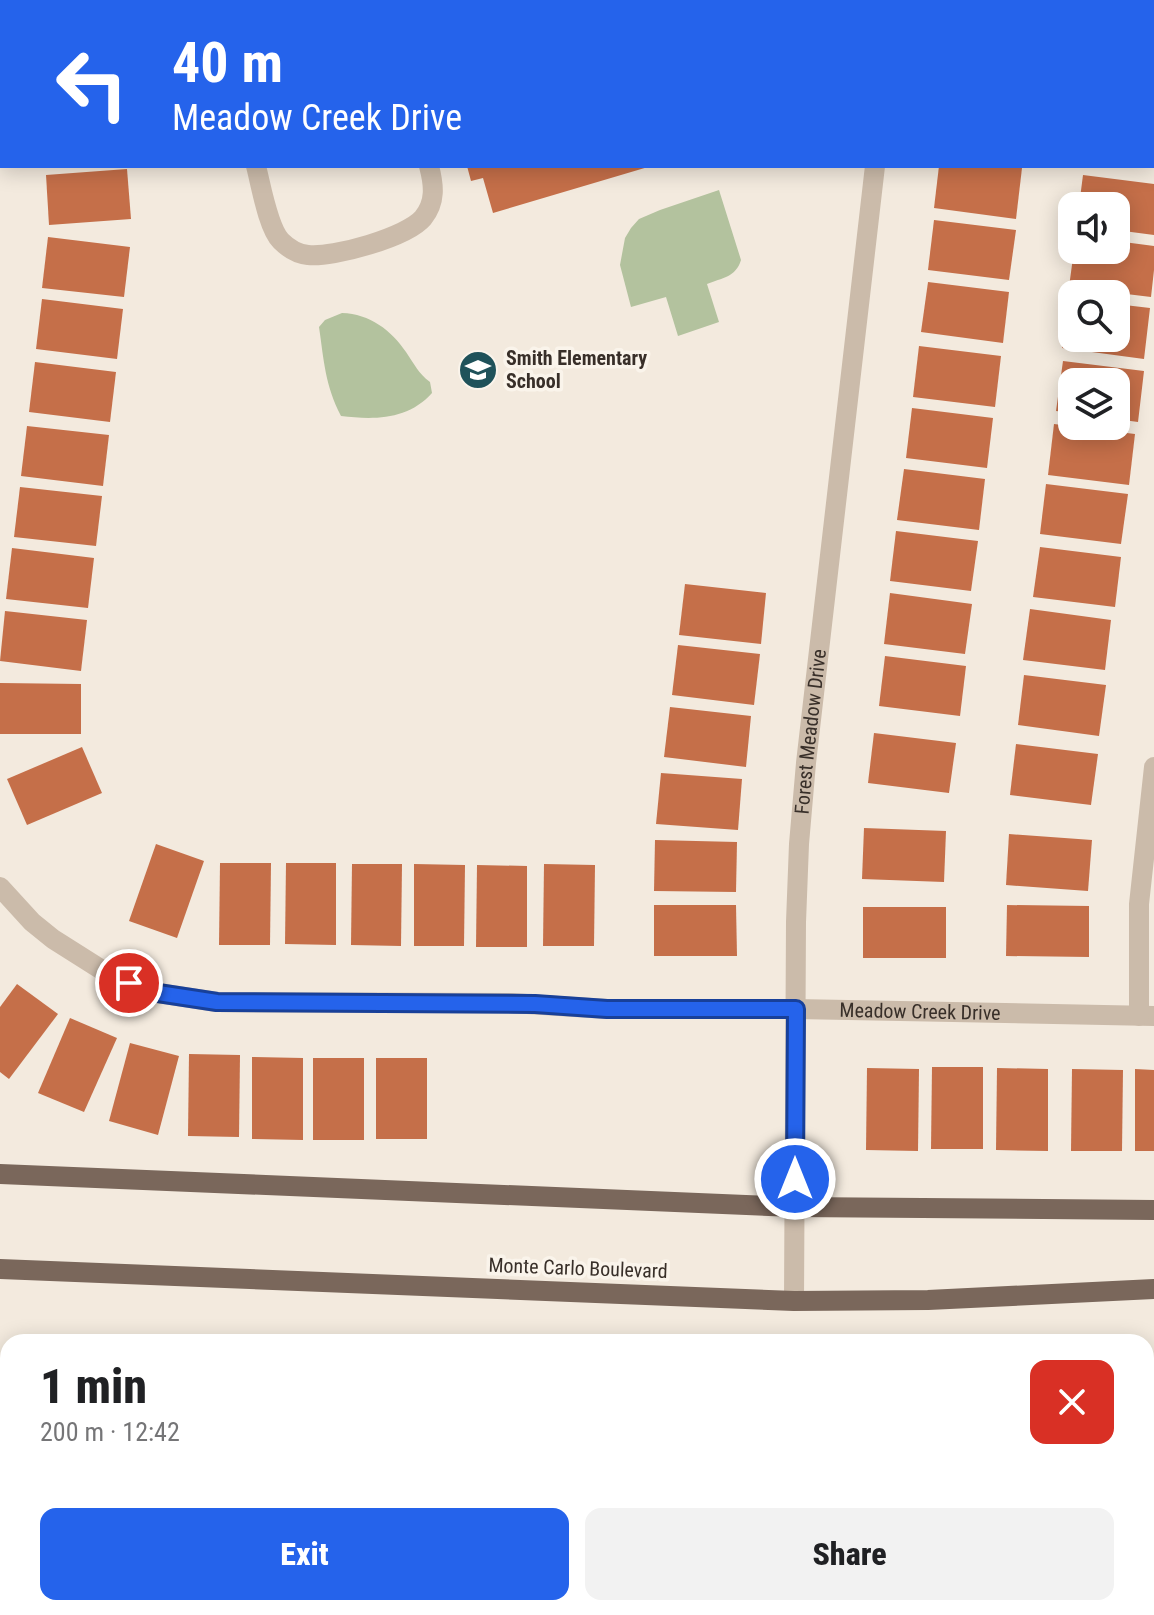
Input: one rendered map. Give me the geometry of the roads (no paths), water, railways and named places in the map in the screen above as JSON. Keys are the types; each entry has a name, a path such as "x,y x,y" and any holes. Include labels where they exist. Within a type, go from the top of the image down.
{"main road":[{"path":"0,1174 795,1207 1154,1210"},
{"name":"Monte Carlo Boulevard","path":"0,1269 794,1301 928,1300 1154,1289"}],"street":[{"path":"257,168 273,229 281,241 305,255 320,256 411,228 432,203 434,186 430,168"},
{"name":"Forest Meadow Drive","path":"794,1301 796,922 802,804 875,168"},
{"path":"1147,1016 1139,904 1154,767"},
{"name":"Meadow Creek Drive","path":"0,887 32,922 77,955 129,983 185,998 240,1002 535,1004 607,1009 796,1009 1147,1016"}],"place":[{"name":"Smith Elementary School","path":"478,370"}]}
